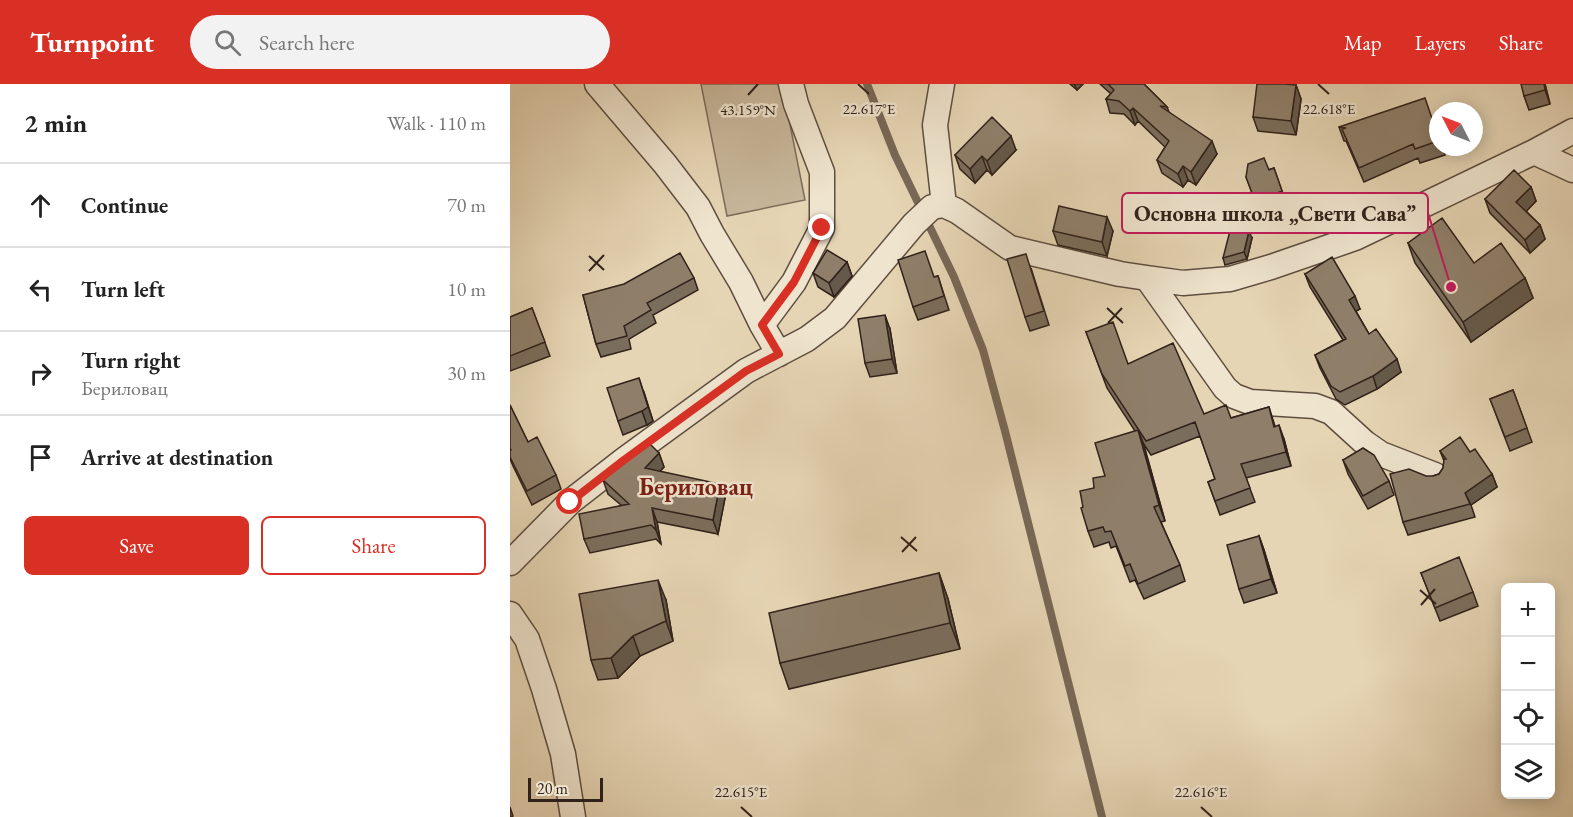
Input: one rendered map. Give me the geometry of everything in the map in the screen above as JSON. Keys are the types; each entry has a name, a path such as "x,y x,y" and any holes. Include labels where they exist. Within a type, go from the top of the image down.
{"street":[{"path":"597,84 698,207 779,354"},
{"path":"762,325 794,282 822,228 822,172 790,84"},
{"path":"938,206 935,125 942,84"},
{"path":"938,206 957,211 1010,248 1120,274 1147,278 1183,283 1230,279 1355,238 1573,131"},
{"path":"1534,152 1573,170"},
{"path":"510,563 570,502 588,488 746,371 807,339 835,318 914,224 938,206"},
{"path":"1147,278 1225,388 1234,396 1250,402 1315,406 1331,412 1365,443 1381,454 1435,475"},
{"path":"510,614 526,639 544,689 563,754 573,817"}],"shaded area":[{"path":"701,84 782,84 805,200 727,216"}],"building":[{"path":"1108,84 1144,84 1167,107 1160,106 1212,141 1191,172 1183,166 1178,174 1157,160 1169,141 1133,108 1130,111 1119,101 1106,99 1114,90"},
{"path":"1257,84 1296,85 1291,121 1253,117"},
{"path":"1521,84 1544,84 1545,90 1524,96"},
{"path":"1425,98 1429,110 1429,144 1415,149 1413,144 1359,168 1342,129 1346,128 1339,127"},
{"path":"992,117 1011,136 987,161 982,156 970,169 955,155"},
{"path":"1264,158 1269,170 1274,168 1282,191 1277,193 1282,206 1260,214 1246,177 1248,164"},
{"path":"1514,170 1531,187 1516,202 1540,225 1525,240 1485,199"},
{"path":"1059,206 1107,217 1102,242 1053,231"},
{"path":"1442,218 1474,263 1501,243 1525,278 1463,322 1408,243"},
{"path":"1231,227 1249,231 1244,252 1223,258"},
{"path":"827,250 847,262 829,283 813,273"},
{"path":"925,251 934,277 938,276 944,296 913,307 898,260"},
{"path":"680,253 694,278 647,303 651,310 624,326 627,336 596,344 583,295 624,284"},
{"path":"1026,254 1044,311 1025,317 1007,259"},
{"path":"1332,257 1355,296 1349,300 1369,334 1376,329 1397,359 1373,376 1340,392 1331,386 1315,355 1346,339 1305,274"},
{"path":"532,308 545,342 510,356 510,317"},
{"path":"885,315 892,359 865,363 858,319"},
{"path":"1113,322 1128,364 1173,343 1204,414 1226,405 1231,418 1269,407 1274,427 1279,425 1286,452 1241,464 1250,488 1215,501 1208,482 1215,479 1195,422 1146,441 1102,374 1086,332"},
{"path":"639,378 648,407 618,421 607,388"},
{"path":"1513,390 1527,428 1505,437 1490,399"},
{"path":"510,405 528,442 537,437 556,475 527,491 510,457"},
{"path":"1138,430 1159,505 1154,507 1180,565 1138,584 1130,564 1125,566 1111,531 1105,532 1103,527 1088,531 1081,508 1083,507 1080,491 1094,488 1093,478 1105,476 1095,443"},
{"path":"1460,437 1470,452 1475,449 1492,474 1465,493 1470,504 1403,522 1390,474 1409,469 1426,476 1439,474 1443,468 1444,459 1446,459 1440,451"},
{"path":"648,442 659,453 645,468 720,484 713,520 652,508 656,530 651,525 584,539 579,514 629,504 603,480 616,466"},
{"path":"1363,448 1374,455 1389,481 1363,496 1343,460"},
{"path":"1259,536 1271,579 1239,589 1227,545"},
{"path":"1459,557 1473,592 1435,608 1421,573"},
{"path":"939,573 950,623 780,663 769,613"},
{"path":"658,580 666,621 633,636 611,658 591,660 579,594"}],"waterway":[{"path":"867,84 895,155 954,277 983,350 1102,817"}],"place":[{"name":"Основна школа „Свети Сава”","path":"1451,287"}],"district":[{"name":"Бериловац","path":"696,487"}],"route":[{"path":"570,502 746,371 779,354 762,325 794,282 822,228"}]}
